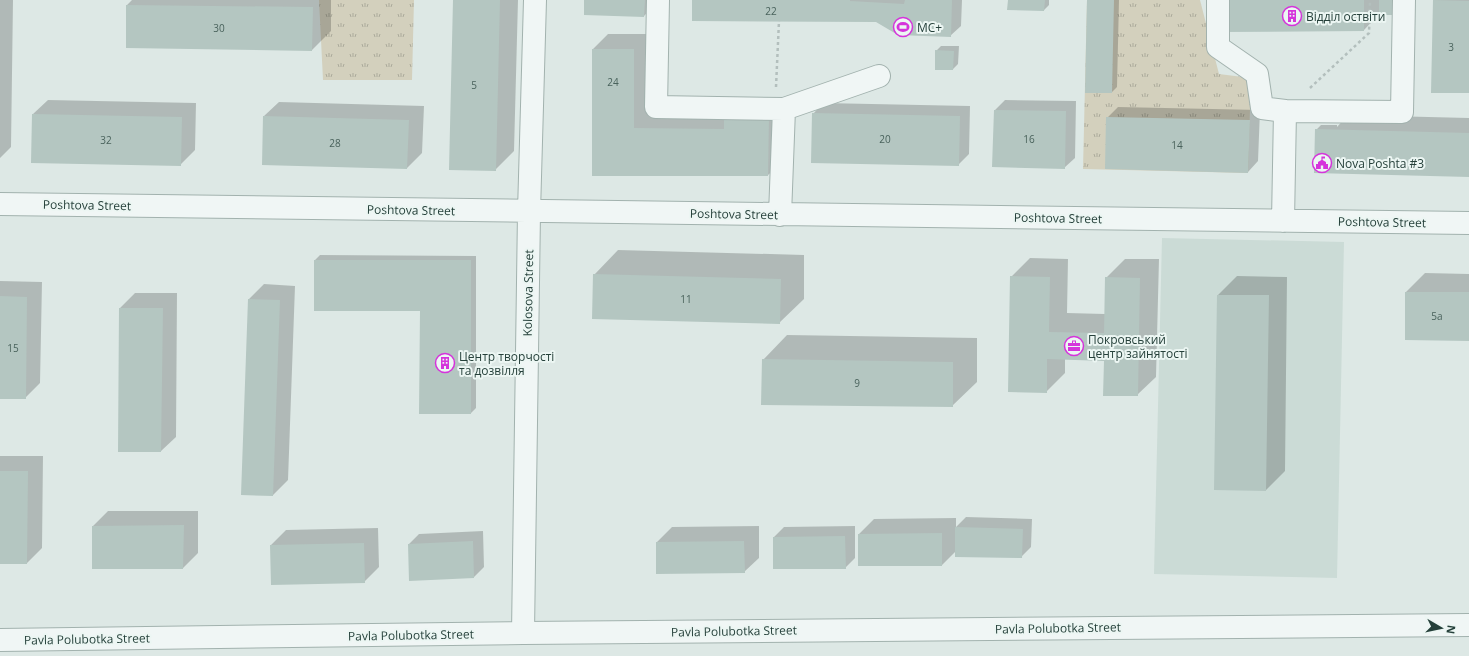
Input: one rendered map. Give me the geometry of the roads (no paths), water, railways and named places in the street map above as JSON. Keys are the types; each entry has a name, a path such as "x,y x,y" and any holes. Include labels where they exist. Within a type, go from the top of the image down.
{"street":[{"name":"Kolosova Street","path":"523,633 529,212 535,0"},
{"path":"658,0 656,107 780,109 879,76"},
{"path":"1218,0 1218,48 1258,74 1262,108 1285,111 1402,112 1404,0"},
{"path":"780,109 780,215"},
{"path":"1283,221 1285,111"},
{"name":"Poshtova Street","path":"0,204 1469,223"},
{"name":"Pavla Polubotka Street","path":"0,640 523,633 1469,625"}],"place":[{"name":"Відділ оствіти","path":"1292,16"},
{"name":"МС+","path":"903,27"},
{"name":"Nova Poshta #3","path":"1322,163"},
{"name":"Покровський центр зайнятості","path":"1074,346"},
{"name":"Центр творчості та дозвілля","path":"445,363"}]}
